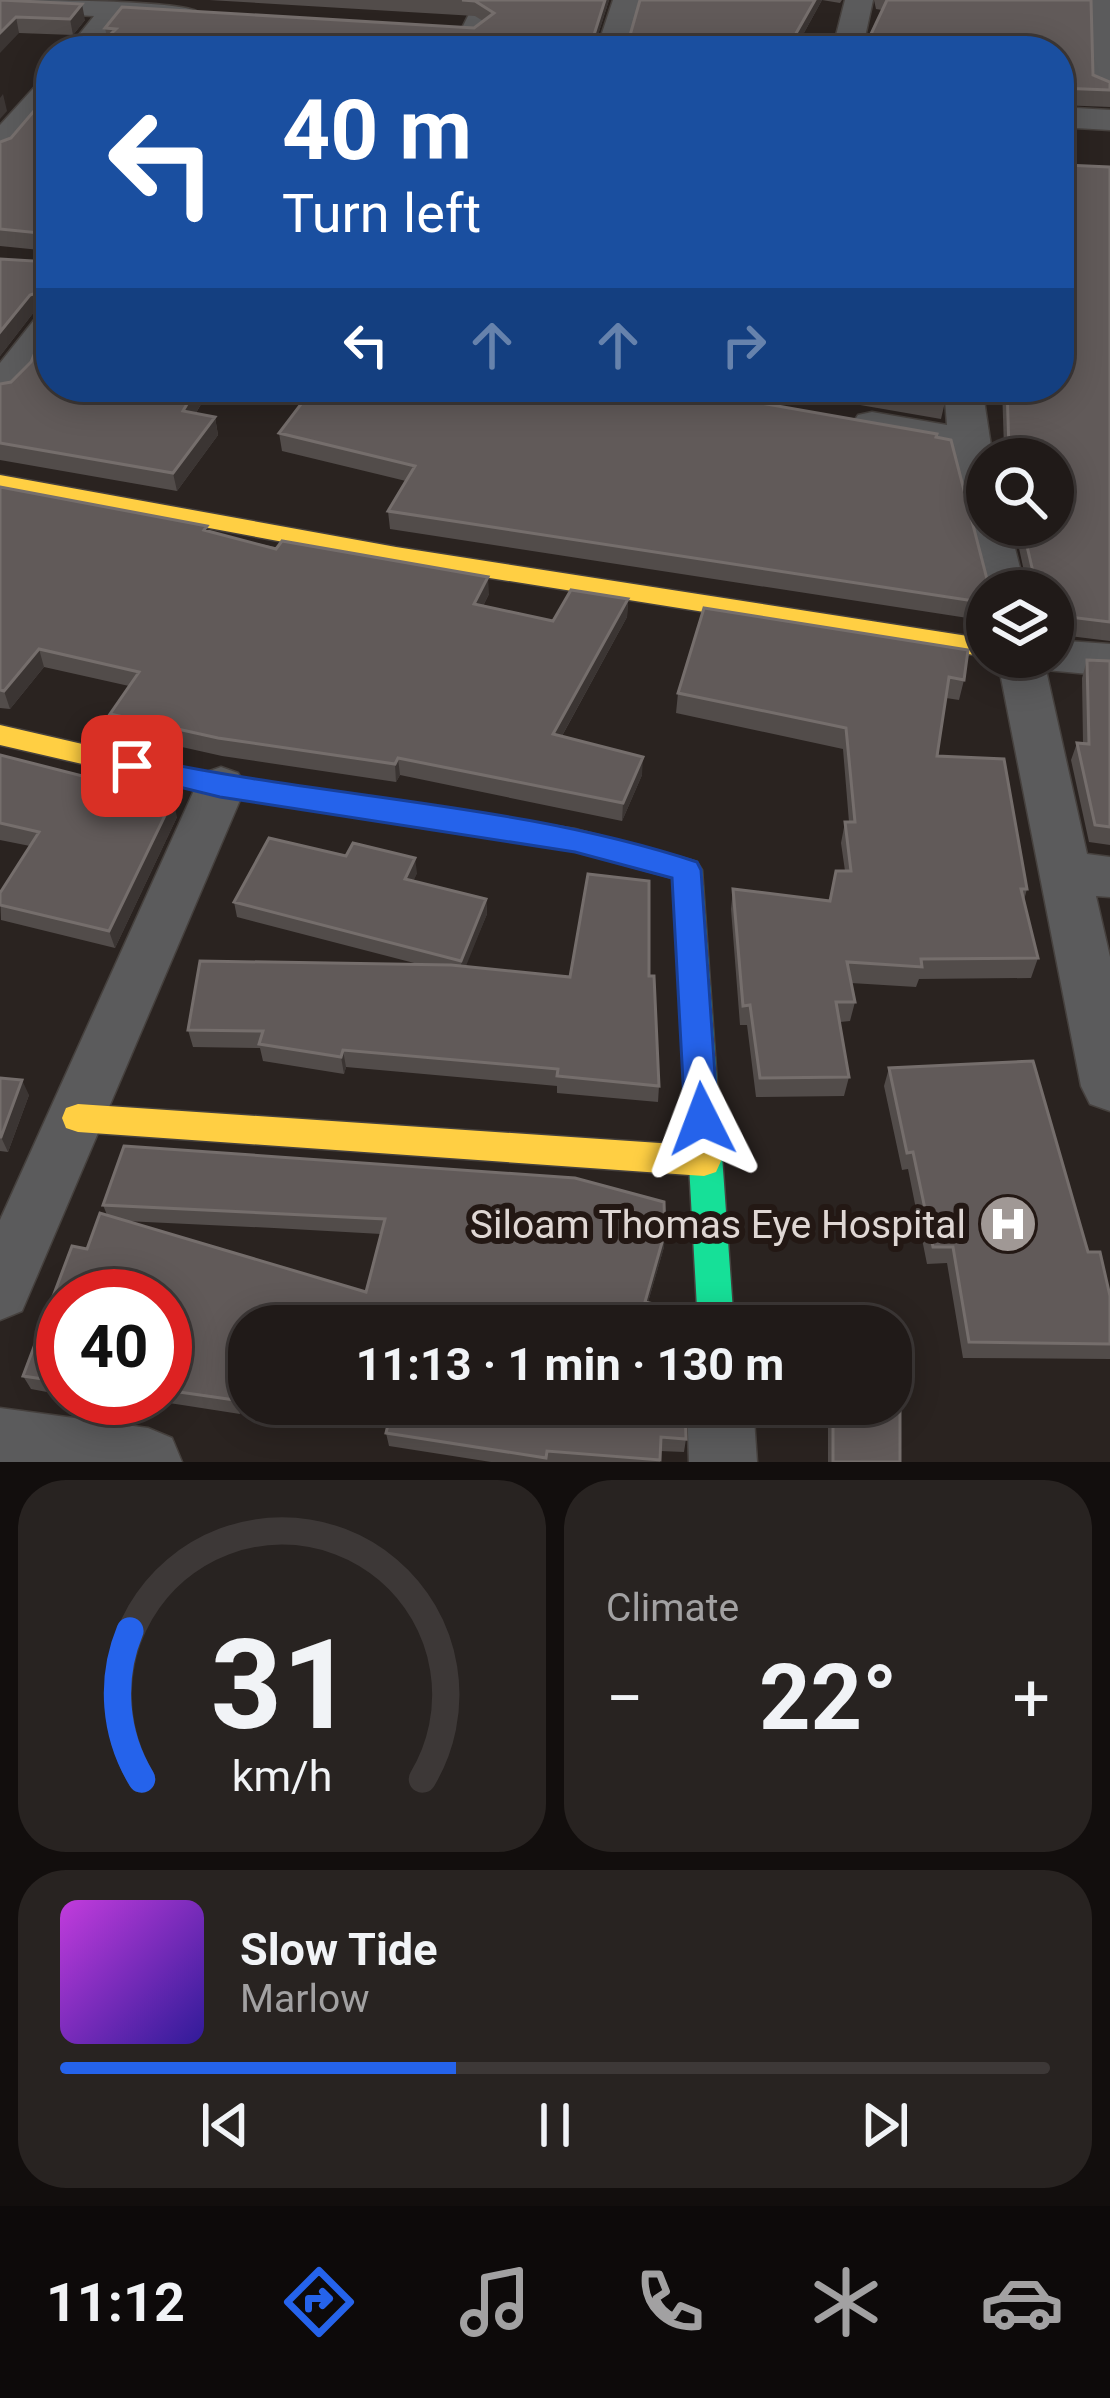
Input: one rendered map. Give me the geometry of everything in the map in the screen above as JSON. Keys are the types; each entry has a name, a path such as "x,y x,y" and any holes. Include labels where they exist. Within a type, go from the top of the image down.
{"street":[{"path":"468,36 463,29 490,0"},
{"path":"616,36 627,0"},
{"path":"851,36 859,0"},
{"path":"1106,0 1110,90"},
{"path":"0,2 119,4 212,14"},
{"path":"93,36 119,4"},
{"path":"0,94 36,94"},
{"path":"0,145 36,107"},
{"path":"1074,118 1110,120"},
{"path":"0,389 36,342"},
{"path":"964,402 968,438"},
{"path":"827,416 966,441"},
{"path":"0,482 396,555 966,645"},
{"path":"1074,657 1110,660"},
{"path":"1027,678 1089,874 1110,1086"},
{"path":"0,735 220,786 575,840 687,870 714,1305"},
{"path":"0,1290 220,786"},
{"path":"78,1118 704,1161"},
{"path":"721,1425 722,1462"},
{"path":"0,1442 148,1462"}],"building":[{"path":"0,0 82,4 70,19 16,17 0,33"},
{"path":"462,0 605,0 594,36 109,36 116,29 105,28 122,7 474,28 494,13 475,1"},
{"path":"640,0 815,0 795,36 630,36"},
{"path":"887,0 1091,0 1093,75 1110,82 1110,90 1074,89 1074,36 870,36"},
{"path":"36,109 36,233 0,229 0,142 11,138"},
{"path":"1074,165 1110,167 1110,622 1074,618 1074,570 1033,570 1027,546 1074,546 1074,438 1009,438 1007,402 1074,402"},
{"path":"0,259 36,261 36,293 0,332"},
{"path":"36,350 36,402 188,402 183,411 215,417 173,473 0,443 0,384 11,382"},
{"path":"303,402 755,402 951,440 966,498 966,546 978,546 985,570 966,570 966,600 388,511 415,466 279,433"},
{"path":"0,487 207,526 204,530 276,549 282,541 488,577 474,604 553,621 571,590 628,599 553,734 643,757 623,803 398,758 395,764 218,738 110,714 139,672 39,649 0,690"},
{"path":"704,608 966,650 964,680 949,677 937,756 1004,759 1027,889 1021,889 1038,958 921,959 922,967 847,962 855,1002 836,1002 849,1077 760,1078 750,1005 743,1006 733,889 830,901 836,871 851,871 845,822 855,822 846,728 678,693"},
{"path":"1087,660 1110,661 1110,827 1095,825 1077,743 1089,744"},
{"path":"0,755 173,799 109,931 0,905 0,893 39,832 0,823"},
{"path":"269,838 346,856 353,843 415,858 405,879 486,899 461,961 234,902"},
{"path":"588,874 649,881 649,976 654,976 659,1086 557,1076 558,1069 343,1050 341,1057 259,1044 263,1031 188,1030 200,961 451,965 570,977"},
{"path":"1033,1061 1088,1252 1100,1252 1110,1296 1110,1344 969,1342 953,1247 933,1247 913,1152 907,1153 889,1068"},
{"path":"0,1078 22,1080 1,1137 0,1137"},
{"path":"124,1146 575,1178 664,1202 665,1232 645,1302 658,1305 228,1305 228,1399 192,1394 192,1269 63,1269 72,1246 87,1249 100,1213 366,1292 385,1219 103,1205"},
{"path":"36,1342 36,1378 23,1376"},
{"path":"388,1425 686,1425 686,1439 661,1437 660,1460 547,1451 546,1458 386,1433"},
{"path":"833,1425 900,1425 900,1462 833,1462"}],"traffic: fast":[{"path":"470,824 575,840 687,870 715,1305"}],"traffic: slow":[{"path":"0,482 396,555 966,645"},
{"path":"0,735 221,786 470,824"},
{"path":"78,1118 704,1161"}],"place":[{"name":"Siloam Thomas Eye Hospital","path":"1008,1224"}],"route":[{"path":"132,766 220,786 575,840 687,870 702,1119"}]}
